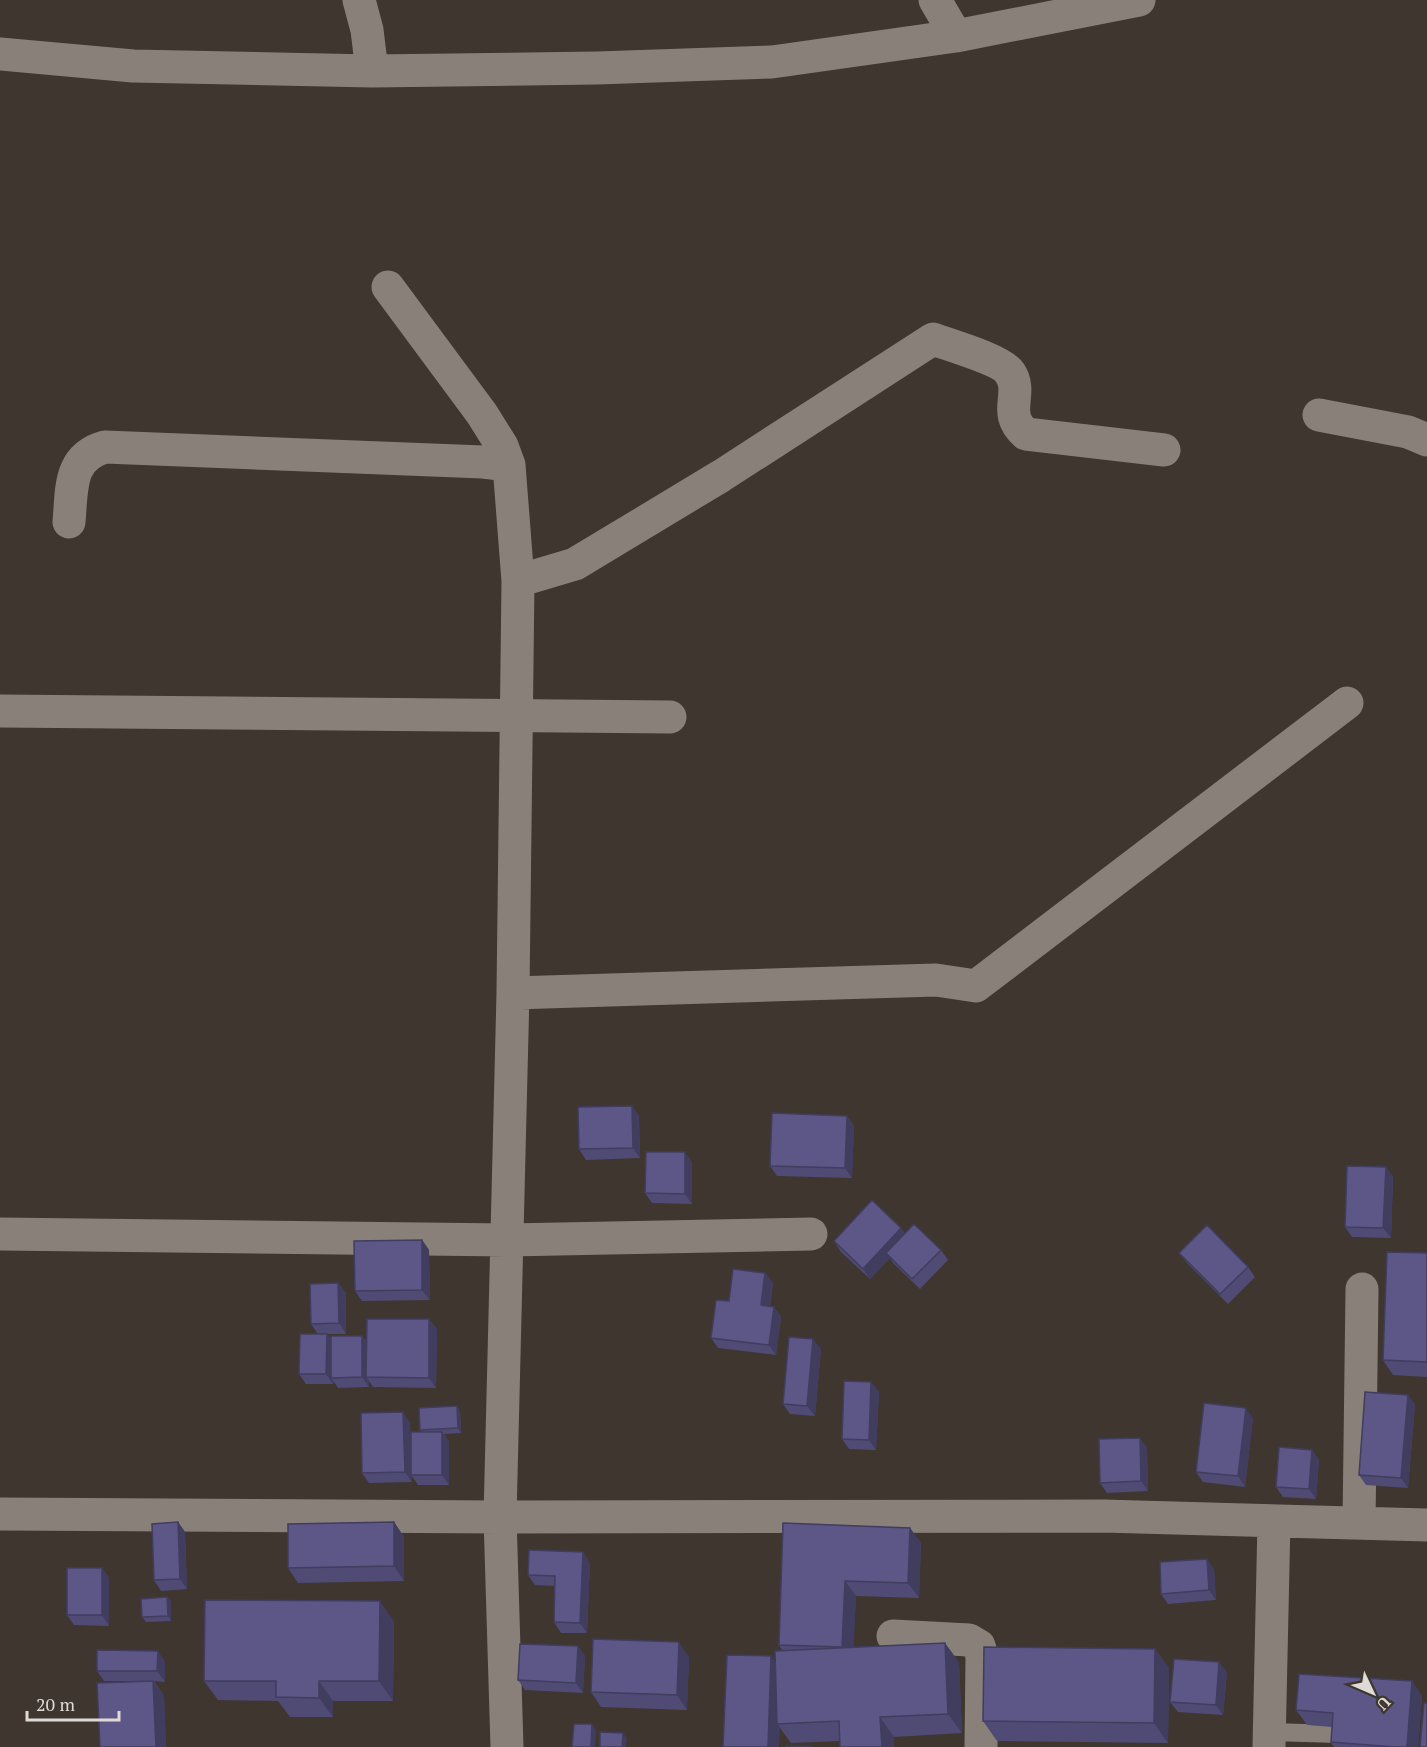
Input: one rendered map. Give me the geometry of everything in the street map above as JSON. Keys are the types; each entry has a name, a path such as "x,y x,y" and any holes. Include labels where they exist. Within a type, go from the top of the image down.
{"street":[{"path":"360,0 367,30 372,72"},
{"path":"935,0 956,36"},
{"path":"0,54 133,66 372,72 772,62 956,36 1139,0"},
{"path":"388,287 482,414 502,447 509,465 518,581 513,993 500,1517 507,1747"},
{"path":"518,581 574,564 721,476 933,339 1001,364 1011,373 1015,388 1016,425 1026,434 1164,450"},
{"path":"1320,415 1408,432 1427,440"},
{"path":"69,522 75,471 86,456 105,447 471,461 509,465"},
{"path":"513,993 936,980 976,986 1347,703"},
{"path":"0,711 670,717"},
{"path":"0,1234 507,1240 811,1234"},
{"path":"1359,1523 1362,1289"},
{"path":"0,1514 500,1517 1102,1516 1427,1525"},
{"path":"1270,1740 1274,1521"},
{"path":"893,1636 969,1640 979,1646 982,1656 981,1747"}],"lane":[{"path":"1270,1740 1338,1734"}],"building":[{"path":"632,1106 633,1148 579,1149 578,1107"},
{"path":"772,1113 847,1116 845,1168 770,1166"},
{"path":"646,1152 685,1152 685,1194 645,1193"},
{"path":"1347,1166 1386,1167 1383,1228 1345,1227"},
{"path":"872,1200 901,1228 863,1269 834,1241"},
{"path":"914,1224 941,1250 912,1279 886,1253"},
{"path":"1207,1225 1248,1267 1220,1294 1179,1253"},
{"path":"422,1240 422,1290 355,1291 354,1241"},
{"path":"1387,1252 1427,1253 1427,1362 1383,1360"},
{"path":"733,1269 765,1273 761,1305 774,1307 769,1345 711,1338 716,1300 729,1301"},
{"path":"338,1283 339,1323 311,1324 310,1284"},
{"path":"367,1319 429,1319 429,1378 366,1377"},
{"path":"300,1334 327,1334 326,1374 299,1374"},
{"path":"331,1336 362,1336 362,1377 331,1378"},
{"path":"789,1337 813,1339 807,1406 783,1404"},
{"path":"844,1381 871,1382 869,1440 842,1439"},
{"path":"1365,1392 1408,1395 1401,1478 1359,1475"},
{"path":"1204,1403 1246,1408 1238,1476 1196,1472"},
{"path":"457,1406 458,1428 420,1430 419,1408"},
{"path":"403,1412 405,1472 362,1473 361,1413"},
{"path":"411,1432 442,1432 442,1475 411,1475"},
{"path":"1140,1438 1141,1481 1100,1483 1099,1439"},
{"path":"1279,1447 1312,1450 1309,1489 1276,1487"},
{"path":"178,1522 180,1579 154,1580 152,1524"},
{"path":"394,1522 394,1566 288,1568 288,1524"},
{"path":"783,1523 910,1528 908,1583 845,1581 842,1647 779,1645"},
{"path":"529,1550 583,1552 580,1623 554,1622 555,1576 528,1575"},
{"path":"1207,1559 1209,1590 1161,1594 1160,1562"},
{"path":"67,1568 102,1568 102,1615 67,1615"},
{"path":"167,1597 168,1616 142,1617 141,1599"},
{"path":"205,1600 380,1601 379,1681 319,1681 319,1698 276,1697 276,1681 204,1681"},
{"path":"593,1639 679,1642 677,1695 591,1692"},
{"path":"945,1643 948,1714 880,1717 882,1747 840,1747 839,1721 777,1724 775,1651"},
{"path":"520,1644 578,1646 576,1683 518,1680"},
{"path":"984,1647 1155,1649 1154,1723 983,1721"},
{"path":"97,1650 158,1651 157,1671 97,1671"},
{"path":"727,1655 771,1656 768,1747 723,1747"},
{"path":"1174,1659 1219,1662 1216,1705 1170,1702"},
{"path":"1299,1674 1412,1681 1407,1747 1331,1742 1333,1713 1296,1710"},
{"path":"153,1681 156,1747 100,1747 97,1683"},
{"path":"1424,1703 1427,1703 1427,1747 1420,1747"},
{"path":"574,1724 592,1724 591,1747 572,1747"},
{"path":"600,1732 623,1733 622,1747 600,1747"},
{"path":"810,1746 810,1747 786,1747"}]}
